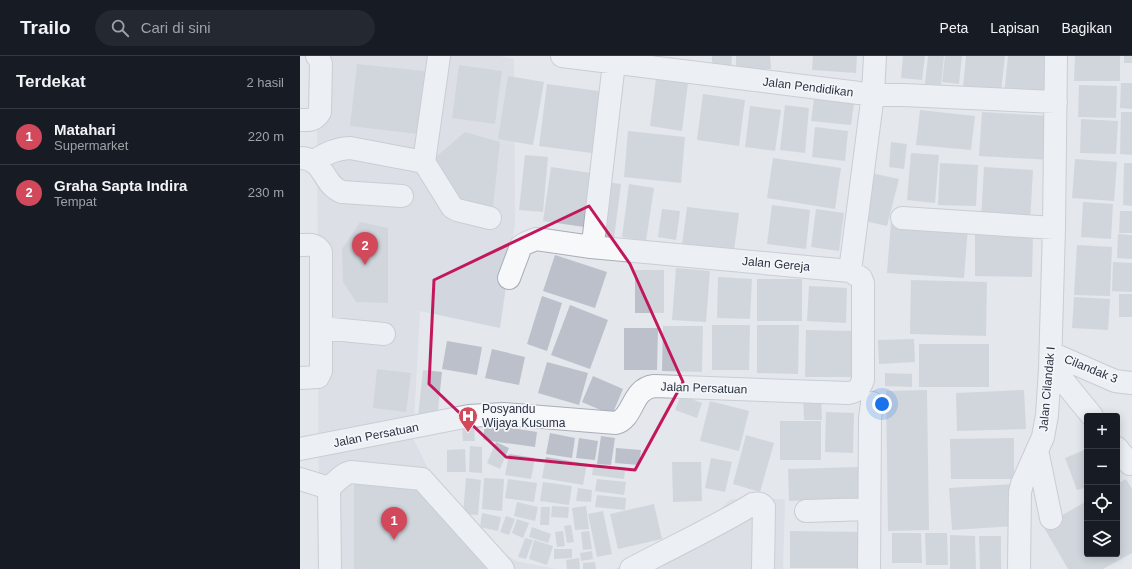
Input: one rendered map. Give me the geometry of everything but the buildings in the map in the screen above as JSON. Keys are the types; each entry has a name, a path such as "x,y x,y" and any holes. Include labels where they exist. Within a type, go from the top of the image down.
{"street":[{"path":"300,120 313,120 320,112 321,64 317,56"},
{"path":"439,56 424,162 452,207 457,210 490,218"},
{"name":"Jalan Pendidikan","path":"562,56 859,93 1056,102"},
{"path":"850,271 872,94 874,56"},
{"name":"Jalan Cilandak I","path":"1019,569 1020,492 1046,426 1050,362 1054,228 1056,56"},
{"path":"591,247 594,235 614,63"},
{"path":"307,159 341,148 350,148 424,162"},
{"path":"307,159 318,165 336,190 342,192 402,196"},
{"path":"902,218 1054,228"},
{"name":"Jalan Gereja","path":"509,278 521,246 536,239 591,247 850,271"},
{"path":"300,245 315,245 321,252 322,371 318,377 300,378"},
{"name":"Jalan Persatuan","path":"300,449 469,416 504,414 616,423 623,419 643,390 654,386 854,392 861,386 863,380 863,283 861,278 850,271"},
{"path":"321,328 384,334"},
{"name":"Cilandak 3","path":"1050,362 1060,357 1116,381 1132,383"},
{"path":"1050,362 1060,378 1089,413"},
{"path":"869,569 870,420 872,403"},
{"path":"1118,449 1130,464"},
{"path":"1037,450 1051,518"},
{"path":"330,569 329,488 341,476 352,472 422,479 503,569"},
{"path":"300,479 329,488"},
{"path":"631,569 695,537 757,503 764,507 763,569"},
{"path":"806,511 869,509"}],"highlighted area":[{"path":"589,206 630,264 683,382 635,470 506,457 429,384 434,280"}],"shaded area":[{"path":"317,56 500,56 514,59 515,223 500,328 420,311 413,438 454,521 516,561 556,569 319,569"},
{"path":"731,499 785,499 783,569 614,569 682,546"}],"place":[{"name":"Graha Sapta Indira","path":"365,265"},
{"name":"Posyandu Wijaya Kusuma","path":"468,433"},
{"name":"Matahari","path":"394,540"}]}
